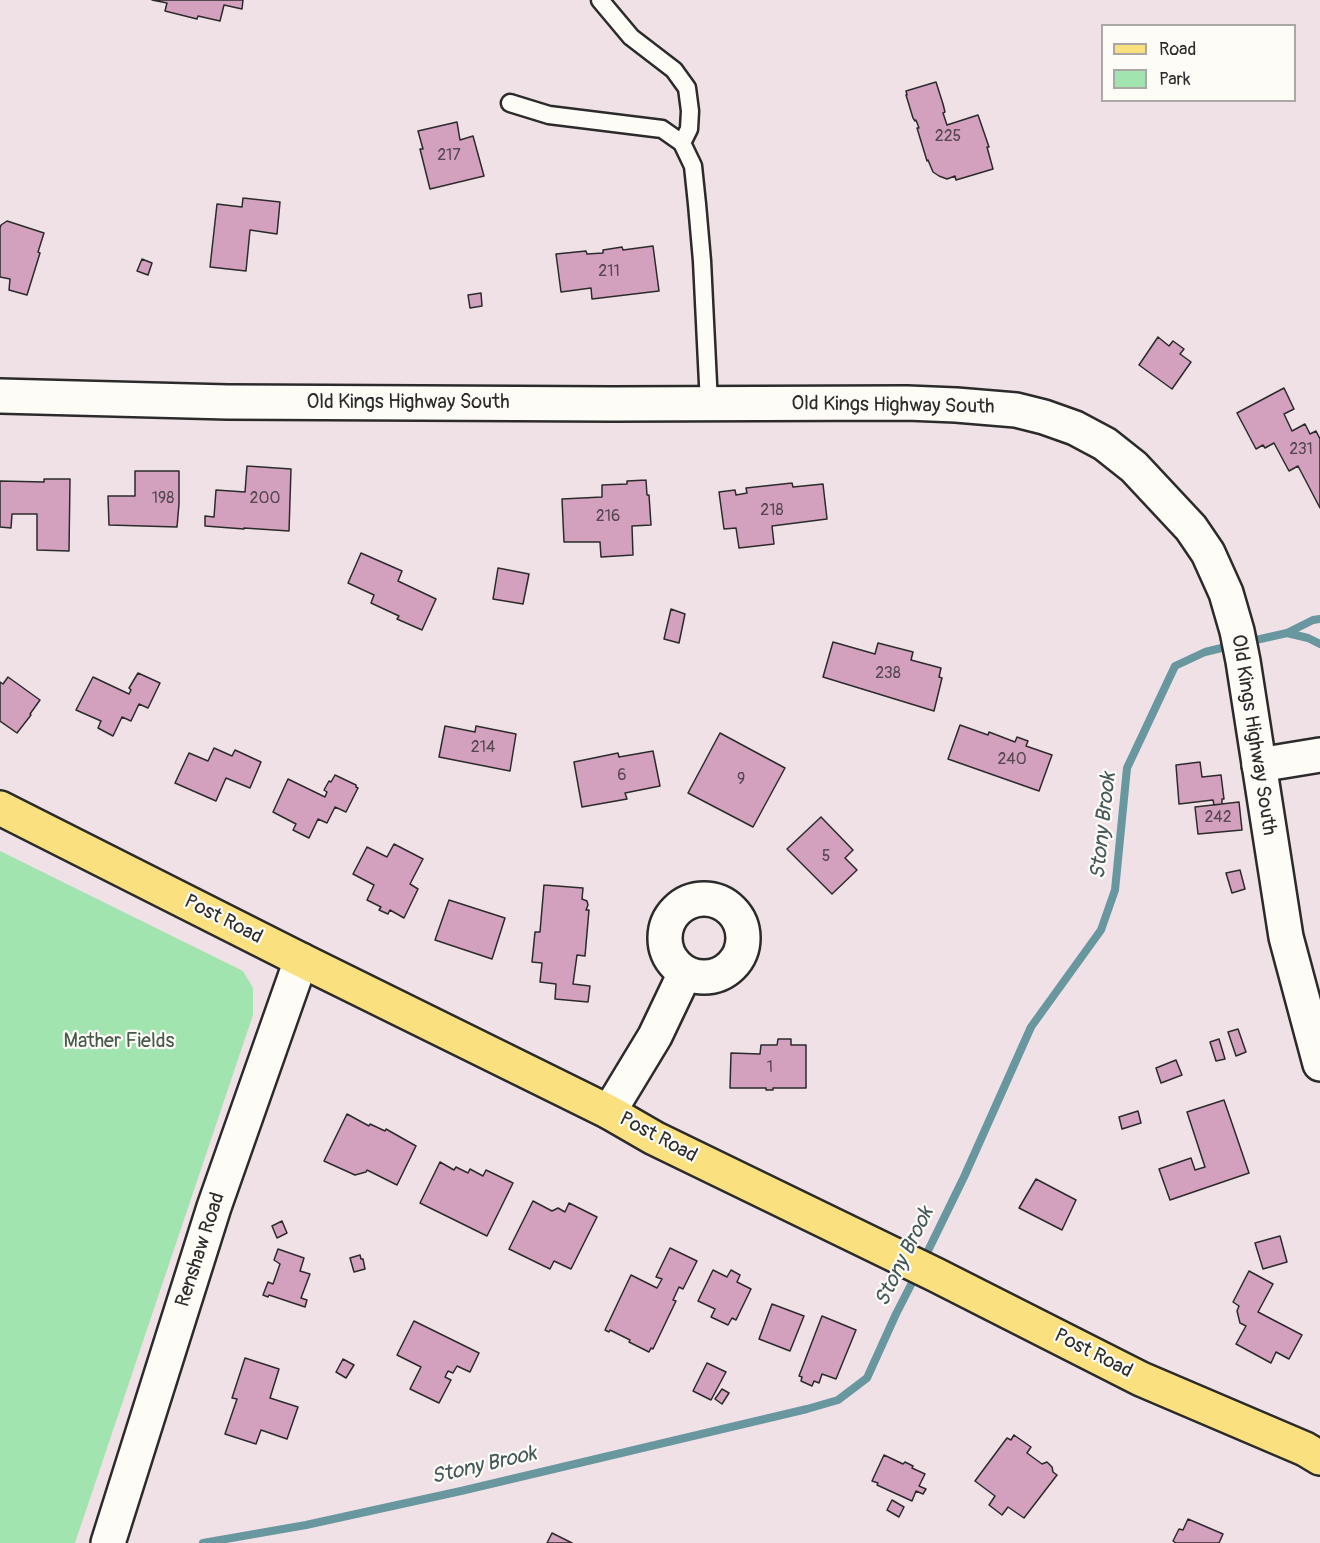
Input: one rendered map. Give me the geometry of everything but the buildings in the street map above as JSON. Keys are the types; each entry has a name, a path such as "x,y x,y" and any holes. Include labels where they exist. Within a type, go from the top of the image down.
{"main road":[{"name":"Post Road","path":"0,808 609,1112 654,1138 936,1275 1142,1379 1305,1449 1320,1458"}],"street":[{"name":"Old Kings Highway South","path":"0,396 240,402 907,403 1016,410 1075,428 1105,444 1134,467 1191,528 1208,553 1226,593 1240,646 1286,937 1320,1064"},
{"path":"1259,765 1320,755"},
{"name":"Renshaw Road","path":"110,1537 213,1207 302,960"},
{"path":"609,1112 655,1036 685,973"}],"lane":[{"path":"600,0 632,37 674,70 687,88 690,111 689,129 682,143"},
{"path":"510,103 549,115 662,129 682,143 693,166 697,204 709,404"}],"green space":[{"name":"Mather Fields","path":"0,851 243,971 253,988 253,1015 75,1543 0,1543"}],"waterway":[{"name":"Stony Brook","path":"1247,642 1287,633 1313,620 1320,619"},
{"path":"1287,633 1308,638 1320,644"},
{"name":"Stony Brook","path":"923,1261 964,1177 1031,1027 1101,930 1115,890 1127,768 1175,666 1205,652 1234,645"},
{"name":"Stony Brook","path":"203,1543 306,1525 461,1491 838,1400 867,1378 917,1273"}]}
